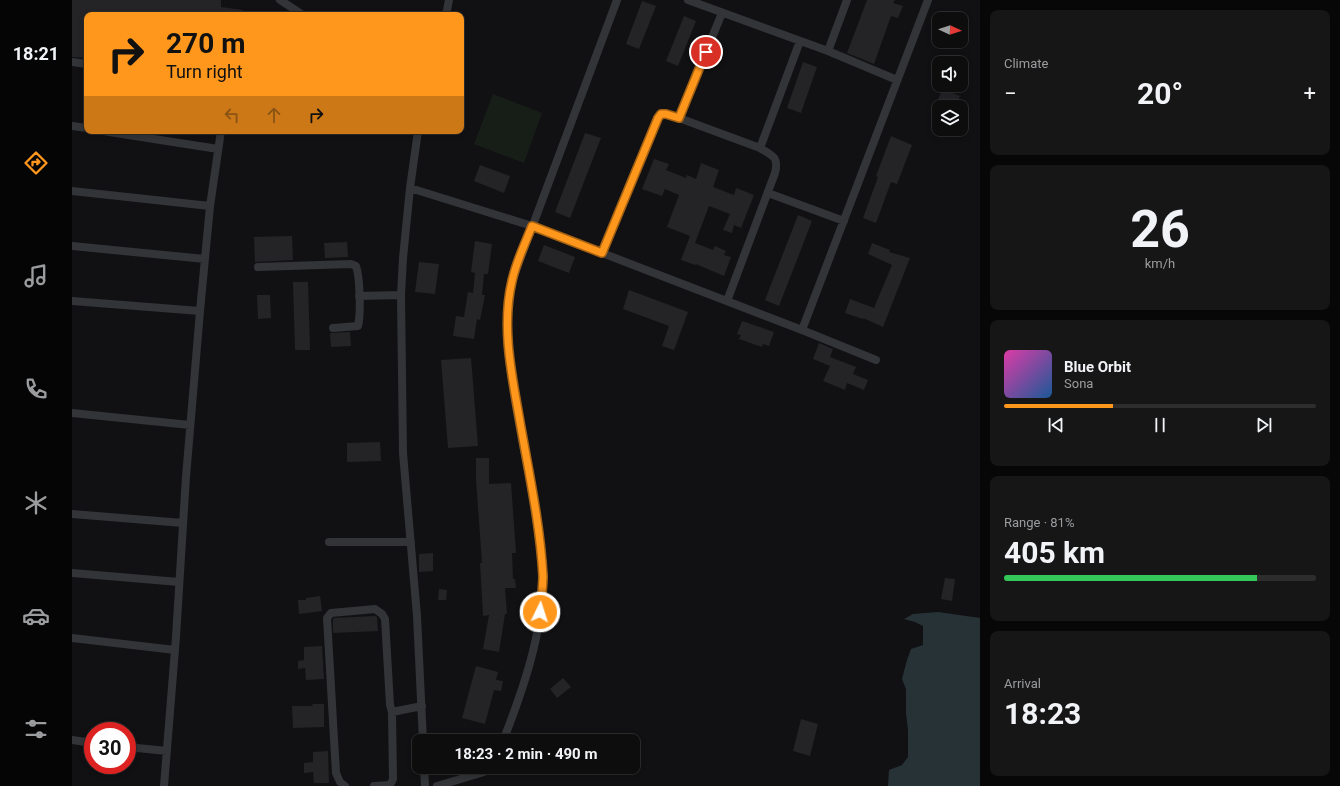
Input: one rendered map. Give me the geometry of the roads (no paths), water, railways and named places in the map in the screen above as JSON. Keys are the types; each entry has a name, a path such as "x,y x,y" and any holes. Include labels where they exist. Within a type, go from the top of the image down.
{"street":[{"path":"280,0 298,12"},
{"path":"447,12 449,0"},
{"path":"505,734 530,665 540,612 543,577 534,503 508,349 508,310 512,280 617,0"},
{"path":"828,51 846,0"},
{"path":"802,330 928,0"},
{"path":"693,1 828,51 897,80"},
{"path":"679,118 722,13"},
{"path":"760,148 800,41"},
{"path":"72,62 84,64"},
{"path":"602,253 661,114 679,118 760,148 774,156 777,164 768,193 727,301"},
{"path":"72,126 84,128"},
{"path":"122,134 218,149"},
{"path":"164,786 175,650 190,425 210,206 220,134"},
{"path":"418,134 410,188 401,295 403,453 417,616 423,734"},
{"path":"410,188 532,226 876,360"},
{"path":"72,191 210,206"},
{"path":"768,193 844,221"},
{"path":"72,246 205,259"},
{"path":"258,267 351,264 356,266 359,296 358,326 333,328"},
{"path":"359,296 401,295"},
{"path":"72,301 200,311"},
{"path":"72,413 190,425"},
{"path":"72,514 183,523"},
{"path":"329,542 411,542"},
{"path":"72,573 179,582"},
{"path":"345,786 340,782 336,773 327,618 331,613 375,609 382,614 385,619 390,705 392,712 393,784 374,786"},
{"path":"72,638 175,650"},
{"path":"392,712 422,706"},
{"path":"72,740 84,742"},
{"path":"136,748 167,751"},
{"path":"424,774 425,786"},
{"path":"437,786 477,774"}]}
